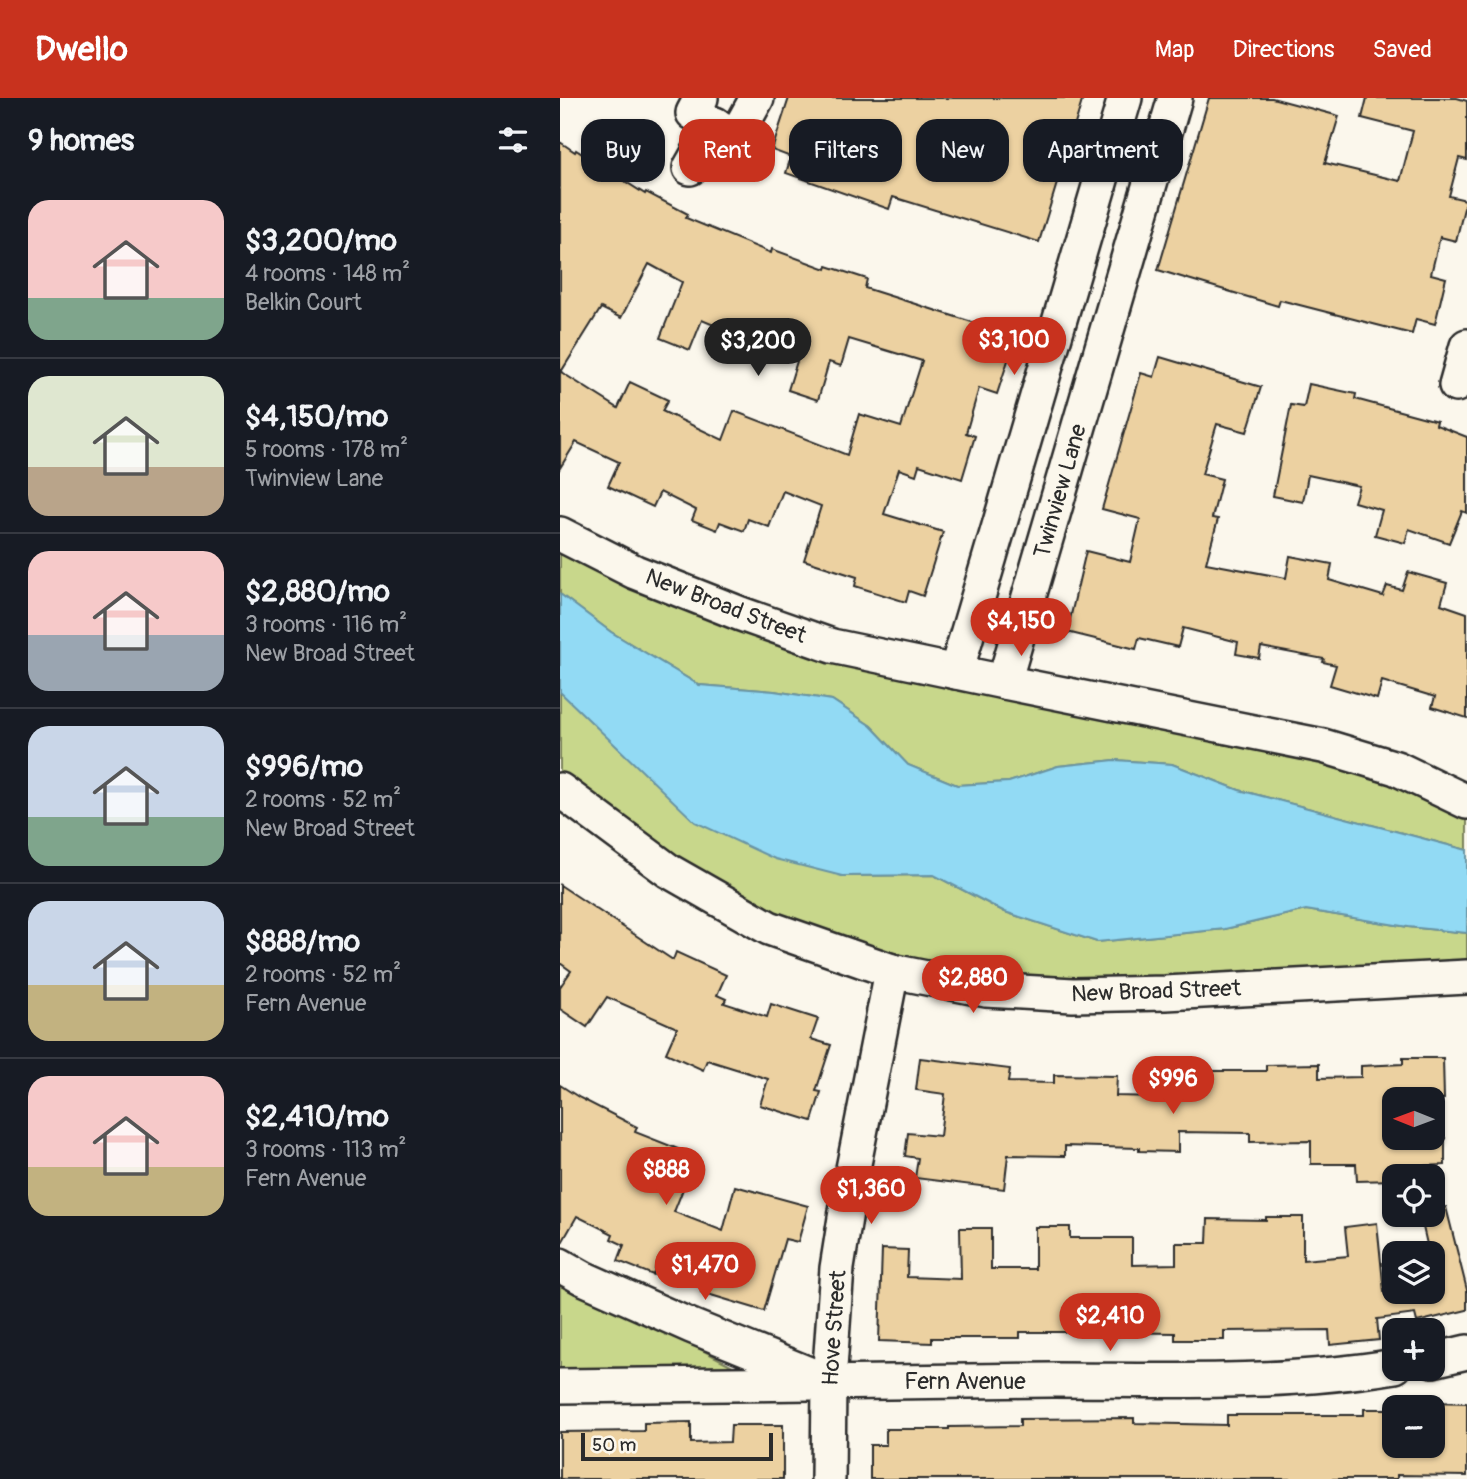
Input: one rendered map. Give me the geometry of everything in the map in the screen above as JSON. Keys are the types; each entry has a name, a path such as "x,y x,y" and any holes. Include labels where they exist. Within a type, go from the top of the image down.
{"street":[{"path":"708,111 736,136 757,98"},
{"path":"956,672 1125,98"},
{"name":"Twinview Lane","path":"1004,682 1175,98"},
{"path":"1456,385 1467,346"},
{"name":"New Broad Street","path":"560,534 635,572 754,619 832,646 1323,746 1396,768 1467,802"},
{"name":"New Broad Street","path":"560,790 669,872 769,928 892,971 986,990 1073,995 1467,978"},
{"name":"Hove Street","path":"828,1479 829,1382 837,1268 852,1174 892,971"},
{"name":"Fern Avenue","path":"560,1265 691,1326 829,1382"},
{"path":"1445,1357 1467,1352"},
{"name":"Fern Avenue","path":"560,1385 1272,1379 1382,1368"}],"green space":[{"path":"560,548 610,572 1371,772 1467,812 1467,850 1239,790 1172,764 1115,760 1058,766 1009,782 957,785 908,765 871,726 832,700 774,691 699,685 611,632 560,594"},
{"path":"560,692 842,876 934,875 1005,912 1097,942 1225,929 1306,910 1408,927 1467,933 1467,971 1053,987 944,973 805,931 687,874 560,777"},
{"path":"560,1275 742,1371 560,1374"}],"water":[{"path":"560,594 611,632 699,685 774,691 832,700 871,726 908,765 957,785 1009,782 1058,766 1115,760 1172,764 1239,790 1467,850 1467,933 1408,927 1306,910 1225,929 1097,942 1005,912 934,875 842,876 775,859 695,822 560,692"}],"building":[{"path":"789,98 1083,98 1077,119 1023,119 1023,182 1057,182 1039,242 893,197 889,209 812,182 902,182 902,119 789,119 789,156 775,151 775,141"},
{"path":"1209,98 1272,98 1339,116 1325,163 1400,181 1413,131 1362,118 1367,98 1457,98 1467,101 1467,160 1459,158 1449,196 1466,200 1456,241 1440,237 1431,274 1446,278 1435,324 1416,319 1412,334 1280,300 1278,306 1158,270"},
{"path":"560,142 581,153 581,182 626,182 688,214 686,218 771,253 772,249 826,269 827,266 867,279 865,288 1016,336 997,394 979,388 966,433 975,436 962,479 919,465 916,475 899,469 884,514 943,532 923,596 909,591 906,602 855,586 857,577 804,560 821,506 783,491 769,527 748,519 744,531 720,522 717,530 692,520 696,510 660,492 653,507 608,486 619,462 576,442 560,468","holes":["649,264 682,282 660,338 690,350 702,320 740,336 738,339 797,361 788,390 818,400 829,362 841,366 849,339 922,361 901,427 859,414 847,455 734,411 723,440 662,411 668,400 630,382 618,408 561,372 601,308 621,318"]},
{"path":"1160,357 1261,387 1247,432 1217,424 1202,474 1222,479 1212,518 1218,519 1206,563 1286,578 1290,556 1332,564 1329,580 1383,596 1387,586 1402,590 1408,572 1447,583 1441,604 1467,613 1467,718 1432,707 1435,697 1382,681 1377,699 1330,685 1336,665 1323,662 1324,659 1261,647 1259,658 1236,654 1238,642 1183,628 1178,647 1139,638 1136,649 1067,632 1086,551 1130,562 1140,519 1102,509 1141,373 1154,377"},
{"path":"1309,384 1356,394 1355,399 1437,421 1436,425 1467,437 1467,513 1462,511 1449,543 1409,529 1405,543 1375,535 1382,510 1354,502 1359,486 1308,475 1303,502 1273,496 1291,405 1304,407"},
{"path":"560,885 673,960 676,952 726,975 717,995 726,999 724,1003 767,1017 771,1004 818,1019 811,1039 831,1045 816,1091 821,1092 812,1121 760,1105 768,1079 707,1060 703,1070 666,1053 677,1028 607,997 587,1027 560,1009 560,987 571,971 560,963"},
{"path":"920,1058 1010,1069 1008,1082 1054,1083 1054,1075 1117,1076 1116,1096 1158,1097 1159,1064 1203,1064 1203,1071 1266,1071 1266,1065 1319,1064 1319,1078 1361,1077 1361,1066 1403,1064 1403,1058 1443,1058 1444,1087 1382,1087 1382,1150 1445,1150 1445,1164 1382,1164 1382,1180 1357,1181 1356,1164 1311,1164 1311,1141 1250,1142 1250,1133 1178,1132 1178,1152 1065,1146 1065,1156 1008,1155 1004,1189 915,1178 918,1158 905,1156 908,1133 940,1136 945,1094 916,1090"},
{"path":"560,1085 637,1127 635,1132 696,1156 674,1212 723,1231 735,1186 808,1206 798,1242 785,1239 764,1311 701,1292 706,1276 659,1258 653,1275 618,1261 624,1245 611,1239 613,1234 577,1216 560,1246"},
{"path":"1445,1207 1467,1290 1467,1310 1434,1318 1416,1318 1415,1314 1377,1319 1379,1340 1330,1345 1329,1330 1224,1331 1224,1340 1175,1340 1175,1333 1020,1332 1020,1338 932,1338 932,1343 879,1341 882,1249 908,1250 907,1277 961,1279 960,1228 991,1228 991,1269 1035,1269 1035,1227 1070,1227 1070,1238 1132,1238 1132,1265 1176,1264 1176,1243 1207,1243 1208,1219 1266,1220 1266,1217 1303,1217 1303,1260 1348,1256 1345,1227 1377,1223 1382,1304 1445,1304 1445,1241 1426,1241 1423,1227 1445,1227"},
{"path":"1445,1402 1467,1403 1467,1476 1397,1475 1397,1479 870,1479 870,1445 886,1445 886,1429 1020,1426 1020,1419 1134,1418 1134,1423 1227,1425 1227,1415 1364,1415 1364,1409 1382,1409 1382,1458 1445,1458"},
{"path":"691,1422 691,1443 730,1442 731,1425 783,1425 783,1479 560,1479 560,1432 644,1431 644,1423"}]}
